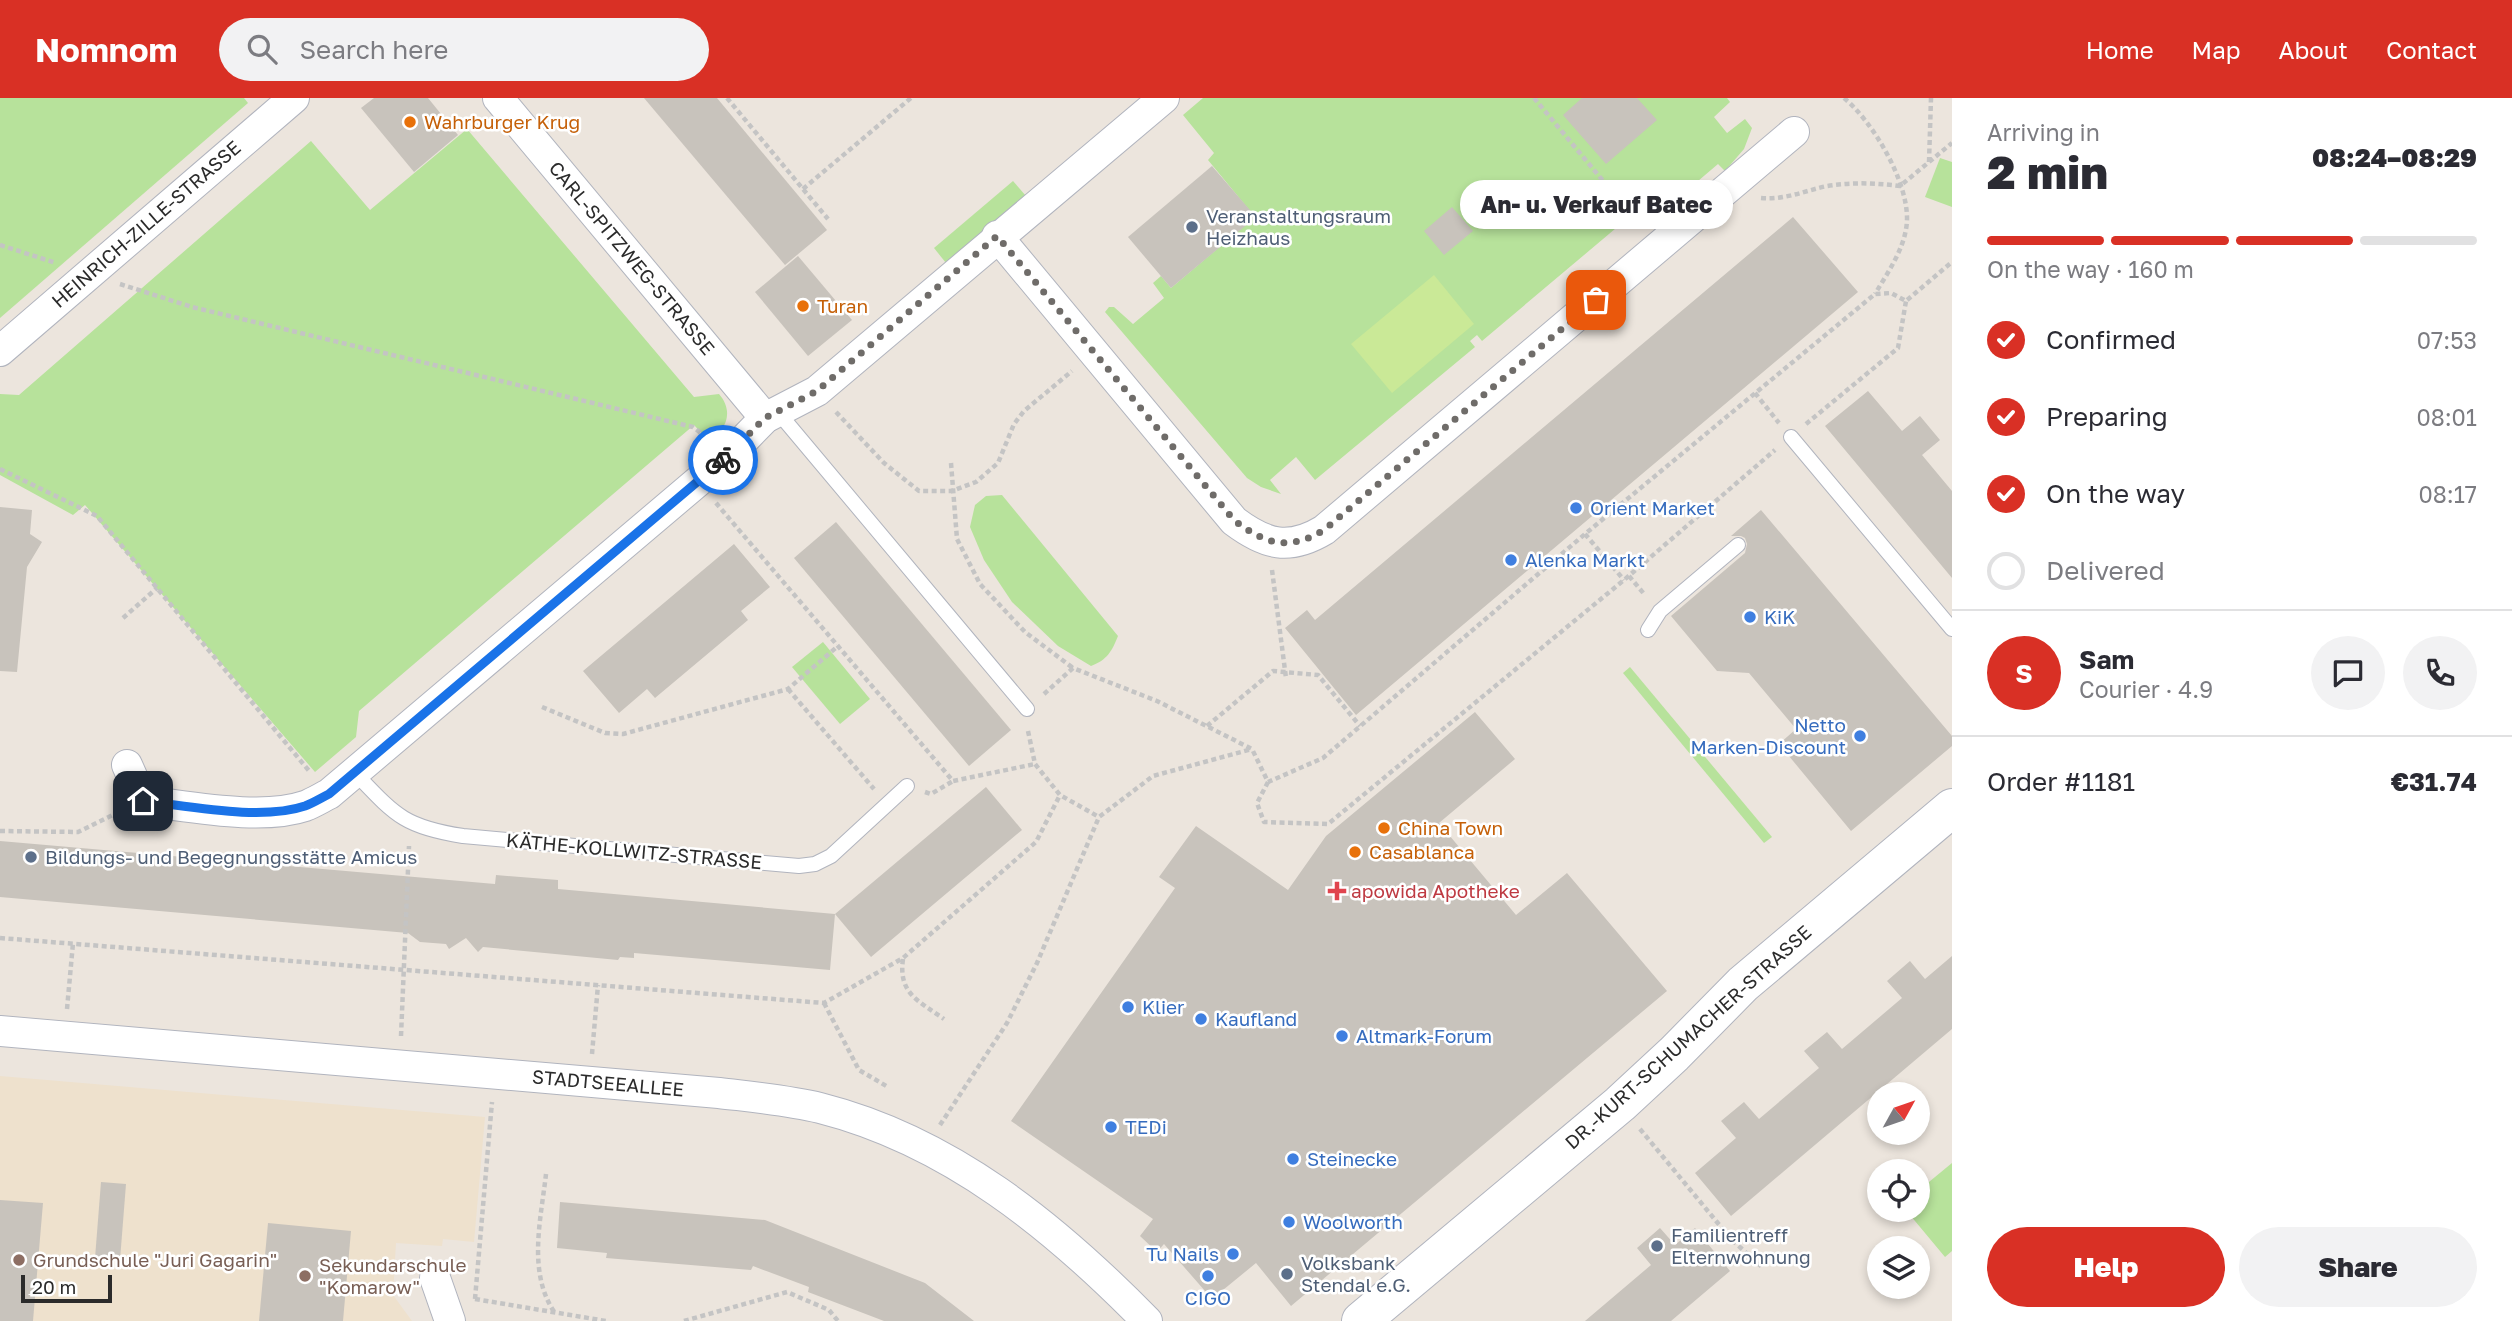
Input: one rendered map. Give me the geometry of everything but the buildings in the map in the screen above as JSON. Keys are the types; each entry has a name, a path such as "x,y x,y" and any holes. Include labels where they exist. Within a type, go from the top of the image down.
{"street":[{"name":"HEINRICH-ZILLE-STRASSE","path":"0,351 294,98"},
{"name":"CARL-SPITZWEG-STRASSE","path":"498,98 771,414"},
{"path":"127,765 143,801 227,811 281,811 305,806 329,794 729,456 771,414 817,391 997,236 1164,98"},
{"path":"997,236 1234,520 1251,534 1268,541 1289,544 1307,540 1324,530 1794,132"},
{"name":"DR.-KURT-SCHUMACHER-STRASSE","path":"1361,1321 1619,1104 1674,1054 1743,984 1952,808"},
{"name":"STADTSEEALLEE","path":"0,1031 719,1093 817,1107 873,1124 927,1147 1004,1195 1076,1252 1147,1321"},
{"path":"435,1278 460,1316"}],"lane":[{"path":"771,414 1027,709"},
{"path":"1791,437 1952,629"},
{"path":"1648,630 1660,611 1738,545"},
{"name":"KÄTHE-KOLLWITZ-STRASSE","path":"355,773 388,808 410,824 434,832 799,866 815,864 831,856 907,786"}],"path":[{"path":"727,98 828,219"},
{"path":"803,189 911,98"},
{"path":"1534,98 1659,247"},
{"path":"1844,98 1857,109 1881,142 1900,186 1907,220 1898,254 1875,294 1585,534 1323,758 1268,782 1257,803 1264,822 1328,824 1624,580 1898,348 1906,301 1952,262"},
{"path":"1929,162 1931,98"},
{"path":"1730,187 1747,197 1767,199 1796,196 1826,187 1867,183 1900,186 1952,143"},
{"path":"0,245 192,307 693,426 729,456"},
{"path":"1875,294 1891,293 1906,301"},
{"path":"817,391 884,463 919,491 952,491 976,482 998,463 1014,424 1024,411 1095,353"},
{"path":"1755,393 1791,437"},
{"path":"951,463 957,539 980,584 1025,632 1073,668 1157,701 1252,749 1268,782"},
{"path":"0,469 97,516 329,794"},
{"path":"697,481 953,781 1035,764"},
{"path":"1585,534 1624,580"},
{"path":"1268,541 1286,678"},
{"path":"123,618 157,588"},
{"path":"542,707 605,733 623,734 788,689 838,646"},
{"path":"1073,668 1027,709 1028,737 1035,764 1060,795 1099,817"},
{"path":"1207,726 1273,671 1318,675 1360,726"},
{"path":"788,689 887,804"},
{"path":"927,1147 1007,1024 1037,963 1099,817 1153,776 1252,749"},
{"path":"0,938 824,1003 903,958 1036,842 1060,795"},
{"path":"0,831 78,832 143,801"},
{"path":"401,1065 410,824"},
{"path":"65,1036 73,943"},
{"path":"903,958 903,979 911,996 944,1019"},
{"path":"590,1082 598,985"},
{"path":"824,1003 859,1070 888,1087"},
{"path":"460,1316 475,1299 495,1073"},
{"path":"1619,1104 1731,1239 1762,1267"},
{"path":"546,1174 538,1258 545,1298 555,1313"},
{"path":"684,1321 761,1297 787,1292 829,1310 838,1321"},
{"path":"475,1299 606,1321"}],"shaded area":[{"path":"0,1076 485,1117 474,1242 443,1239 442,1246 396,1243 393,1295 412,1321 0,1321"}],"green space":[{"path":"0,98 244,98 248,103 0,318"},
{"path":"1203,98 1727,98 1730,102 1714,117 1727,133 1745,119 1752,128 1744,149 1725,171 1718,164 1671,204 1660,191 1482,341 1477,335 1470,341 1475,347 1315,480 1296,457 1270,480 1281,494 1261,487 1247,478 1105,312 1109,307 1114,307 1133,324 1164,298 1153,283 1161,276 1171,288 1255,217 1208,160 1214,153 1183,115"},
{"path":"467,129 694,397 719,394 726,407 726,420 720,431 708,440 694,425 359,711 356,737 315,772 85,505 73,515 0,475 0,394 19,395 311,141 370,210"},
{"path":"1940,158 1952,162 1952,207 1925,197"},
{"path":"1013,181 1026,196 946,263 934,248"},
{"path":"1434,275 1474,324 1392,393 1351,344"},
{"path":"1002,495 1118,636 1108,654 1097,664 1091,666 1058,646 1012,602 984,560 970,527 975,505 986,496"},
{"path":"823,642 870,699 840,724 792,667"},
{"path":"1630,667 1772,837 1764,843 1623,673"},
{"path":"1952,1163 1952,1251 1945,1257 1916,1222 1930,1222 1930,1181"}],"way so far":[{"path":"723,460 765,418 817,391 997,236 1234,520 1251,534 1268,541 1289,544 1307,540 1324,530 1596,300"}],"place":[{"name":"Wahrburger Krug","path":"410,122"},
{"name":"Veranstaltungsraum Heizhaus","path":"1192,227"},
{"name":"An- u. Verkauf Batec","path":"1596,300"},
{"name":"Turan","path":"803,306"},
{"name":"Orient Market","path":"1576,508"},
{"name":"Alenka Markt","path":"1511,560"},
{"name":"KiK","path":"1750,617"},
{"name":"Netto Marken-Discount","path":"1860,736"},
{"name":"China Town","path":"1384,828"},
{"name":"Casablanca","path":"1355,852"},
{"name":"Bildungs- und Begegnungsstätte Amicus","path":"31,857"},
{"name":"apowida Apotheke","path":"1337,891"},
{"name":"Klier","path":"1128,1007"},
{"name":"Kaufland","path":"1201,1019"},
{"name":"Altmark-Forum","path":"1342,1036"},
{"name":"TEDi","path":"1111,1127"},
{"name":"Steinecke","path":"1293,1159"},
{"name":"Woolworth","path":"1289,1222"},
{"name":"Familientreff Elternwohnung","path":"1657,1246"},
{"name":"Tu Nails","path":"1233,1254"},
{"name":"Grundschule \"Juri Gagarin\"","path":"19,1260"},
{"name":"Volksbank Stendal e.G.","path":"1287,1274"},
{"name":"Sekundarschule \"Komarow\"","path":"305,1276"},
{"name":"CIGO","path":"1208,1276"}],"route":[{"path":"143,801 227,811 281,811 305,806 329,794 723,460"}]}
